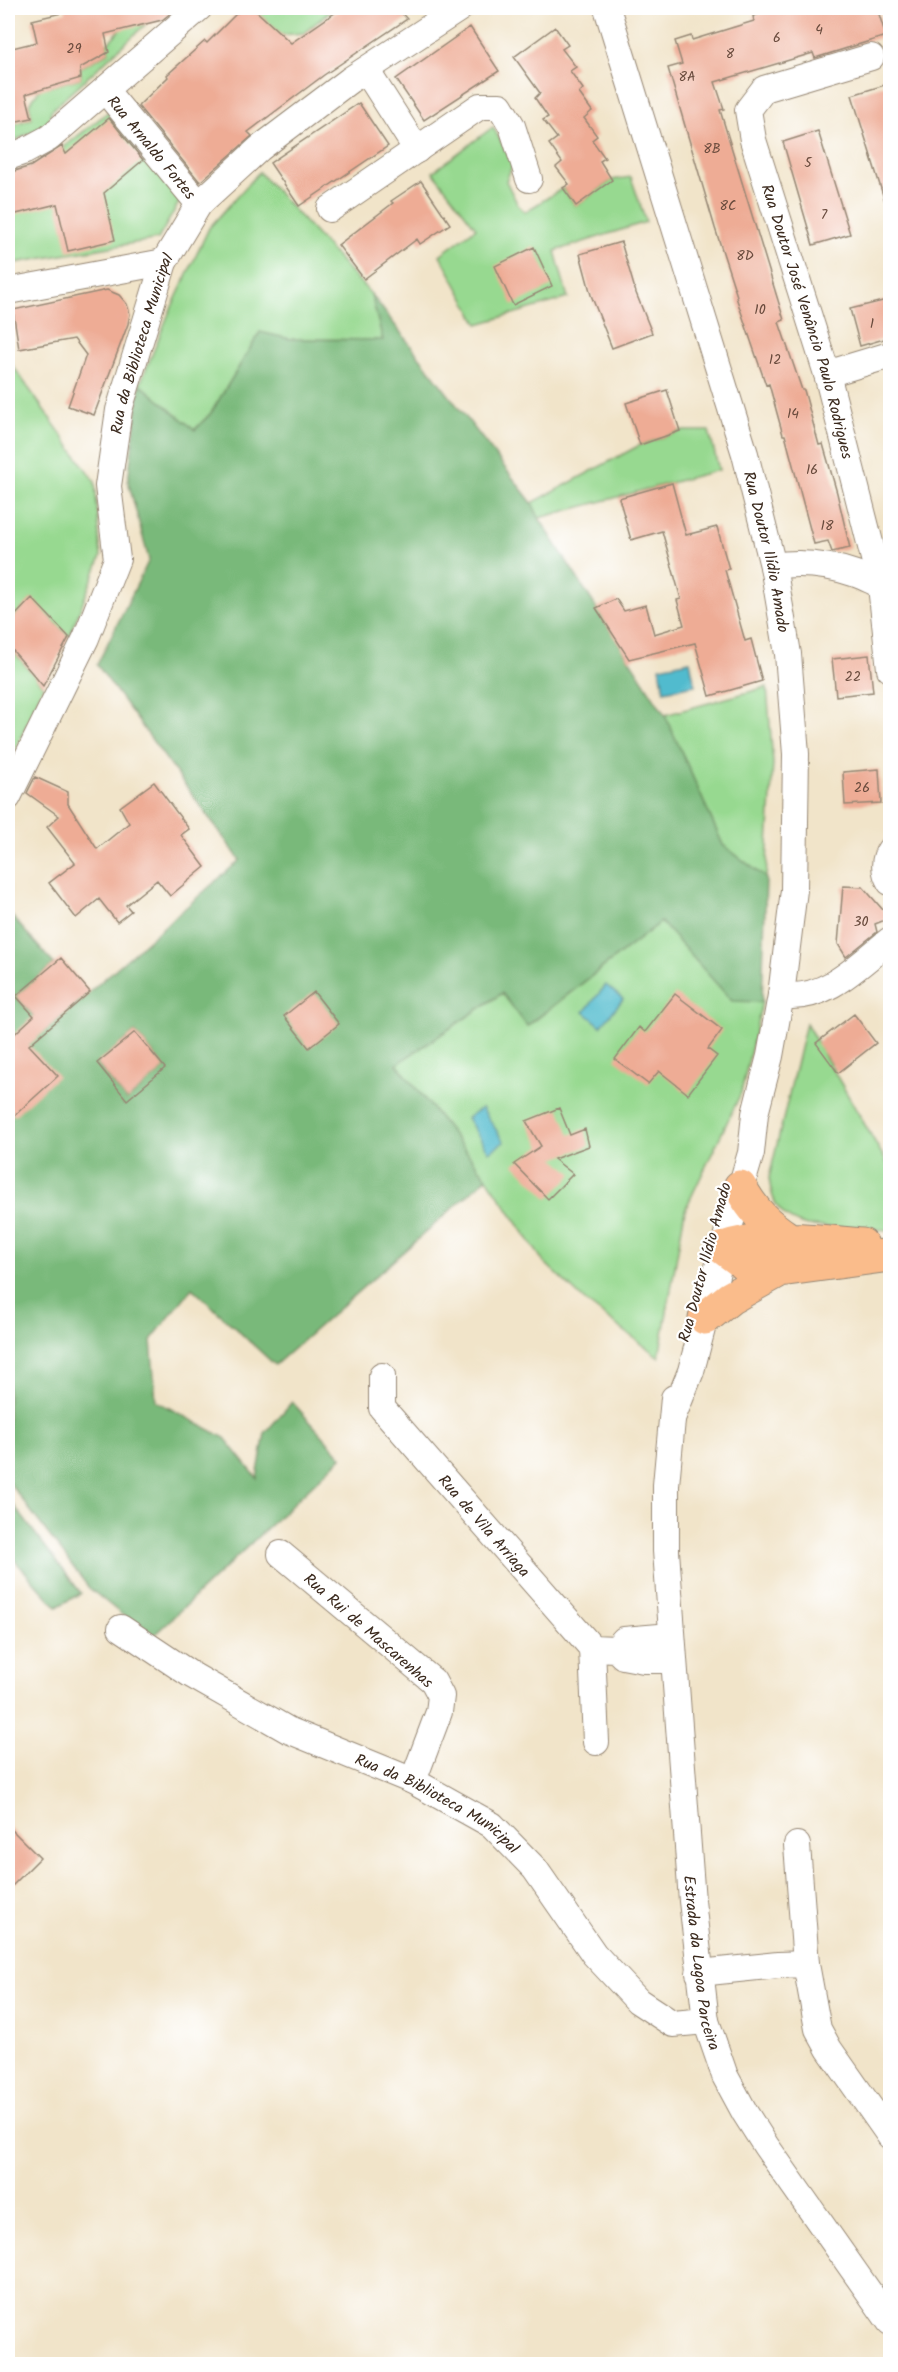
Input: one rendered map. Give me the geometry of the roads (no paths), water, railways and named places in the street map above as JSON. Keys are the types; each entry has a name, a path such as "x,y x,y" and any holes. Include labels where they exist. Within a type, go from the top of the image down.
{"main road":[{"path":"740,1187 750,1205 766,1224 789,1239"},
{"path":"715,1245 789,1239 891,1247"},
{"path":"715,1245 742,1262 758,1268 780,1270 891,1255"},
{"path":"705,1318 730,1298 780,1270"}],"street":[{"name":"Rua Arnaldo Fortes","path":"8,157 49,138 199,8"},
{"name":"Rua da Biblioteca Municipal","path":"8,798 86,638 117,559 108,486 119,410 164,262 199,204 260,148 366,70 460,8"},
{"name":"Rua Doutor Ilídio Amado","path":"607,8 745,454 773,566 788,654 796,754 794,891 781,995 770,1056 754,1114 751,1153 740,1187 715,1245 677,1366 666,1485 666,1551"},
{"name":"Rua Doutor José Venâncio Paulo Rodrigues","path":"871,57 764,89 748,110 753,140 827,374 886,587 891,669"},
{"path":"366,70 417,150"},
{"name":"Rua Arnaldo Fortes","path":"105,90 199,204"},
{"path":"330,209 480,106 500,106 512,126 529,179"},
{"path":"8,291 164,262"},
{"path":"827,374 891,355"},
{"path":"773,566 792,563 826,567 856,574 886,587"},
{"path":"891,850 885,862 885,871 891,882"},
{"path":"781,995 791,997 810,995 828,987 891,940"},
{"name":"Rua Doutor Ilídio Amado","path":"673,1416 691,1371 705,1318 715,1245 736,1145 754,1114"},
{"name":"Rua de Vila Arriaga","path":"382,1377 382,1408 604,1649 644,1660 672,1648"},
{"name":"Estrada da Lagoa Parceira","path":"666,1551 699,1973 706,2021 724,2076 765,2146 891,2322"},
{"name":"Rua Rui de Mascarenhas","path":"281,1554 433,1681 441,1696 439,1712 412,1781"},
{"name":"Rua da Biblioteca Municipal","path":"121,1628 190,1674 288,1730 412,1781 492,1825 535,1869 594,1954 638,2001 673,2024 706,2021"},
{"path":"596,1742 604,1649"},
{"path":"796,1845 806,1964 818,2029 891,2136"},
{"path":"699,1973 806,1964"}],"water":[{"path":"690,661 695,685 664,691 660,667"},
{"path":"606,985 623,999 601,1026 584,1012"},
{"path":"482,1108 504,1142 489,1152 467,1118"}]}
